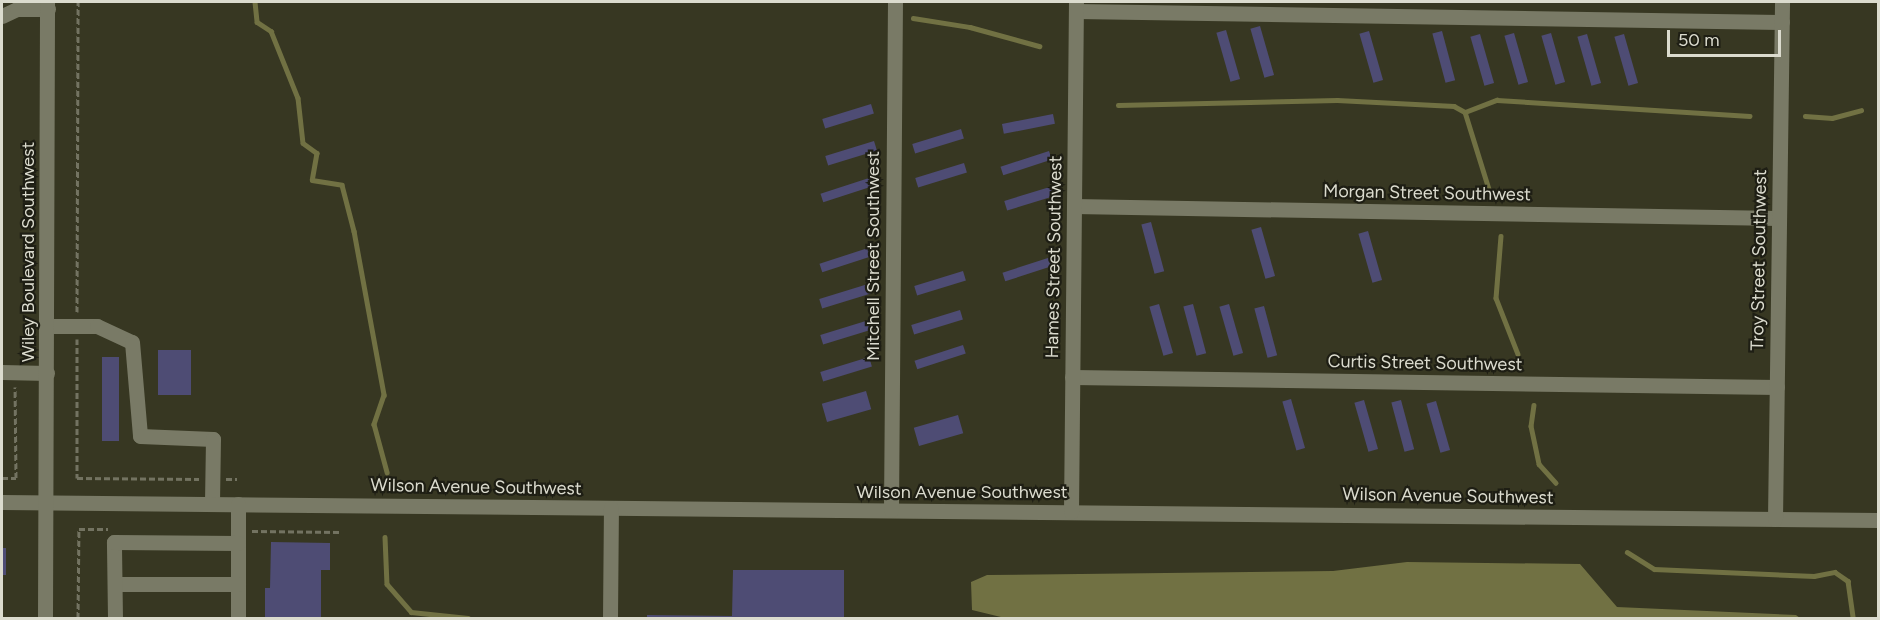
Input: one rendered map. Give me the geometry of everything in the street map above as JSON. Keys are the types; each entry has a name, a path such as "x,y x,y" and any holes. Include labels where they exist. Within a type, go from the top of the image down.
{"street":[{"name":"Mitchell Street Southwest","path":"891,510 895,2"},
{"name":"Troy Street Southwest","path":"1775,519 1782,2"},
{"path":"2,16 17,9 47,5"},
{"name":"Wiley Boulevard Southwest","path":"45,618 47,5"},
{"path":"1076,6 1782,22"},
{"name":"Hames Street Southwest","path":"1071,512 1076,6"},
{"name":"Morgan Street Southwest","path":"1074,206 1779,218"},
{"path":"47,326 97,326 132,342 140,436 213,439 212,504"},
{"path":"8,372 47,373"},
{"name":"Curtis Street Southwest","path":"1072,377 1777,387"},
{"name":"Wilson Avenue Southwest","path":"2,502 1878,520"},
{"path":"238,504 238,618"},
{"path":"610,618 611,508"},
{"path":"115,618 114,542 238,543"},
{"path":"115,584 238,584"}],"path":[{"path":"78,2 77,478 237,479"},
{"path":"2,478 16,478 17,405 8,372"},
{"path":"78,618 79,529"}],"shaded area":[{"path":"1407,562 1580,564 1617,607 1796,615 1800,618 1005,618 972,610 971,582 987,575 1333,571"}],"building":[{"path":"1260,26 1274,75 1264,78 1250,29"},
{"path":"1226,30 1240,79 1230,82 1216,33"},
{"path":"1369,31 1383,80 1373,83 1359,34"},
{"path":"1442,31 1455,80 1446,83 1432,34"},
{"path":"1514,33 1528,82 1518,85 1504,36"},
{"path":"1551,33 1565,82 1555,85 1541,36"},
{"path":"1480,34 1494,83 1484,86 1470,37"},
{"path":"1587,34 1601,83 1591,86 1577,37"},
{"path":"1624,34 1638,83 1628,86 1614,37"},
{"path":"871,104 874,114 825,128 822,119"},
{"path":"1053,114 1055,124 1004,134 1002,124"},
{"path":"961,129 964,139 915,153 912,144"},
{"path":"874,141 877,151 828,165 825,156"},
{"path":"1049,151 1052,160 1003,175 1000,167"},
{"path":"964,163 967,173 918,187 915,178"},
{"path":"869,178 872,187 823,202 820,194"},
{"path":"1053,186 1056,196 1007,210 1004,201"},
{"path":"1151,222 1164,271 1155,274 1141,225"},
{"path":"1261,227 1275,276 1265,279 1251,230"},
{"path":"1368,231 1382,280 1372,283 1358,234"},
{"path":"868,248 871,257 822,272 819,264"},
{"path":"1051,257 1054,266 1005,281 1002,273"},
{"path":"963,271 966,281 917,295 914,286"},
{"path":"868,284 871,294 822,308 819,299"},
{"path":"1159,304 1173,353 1163,356 1149,307"},
{"path":"1193,304 1206,353 1197,356 1183,307"},
{"path":"1229,304 1243,353 1233,356 1219,307"},
{"path":"1264,306 1277,355 1268,358 1254,309"},
{"path":"960,310 963,320 914,334 911,325"},
{"path":"869,320 872,330 823,344 820,335"},
{"path":"963,345 966,354 917,369 914,361"},
{"path":"158,350 191,350 191,395 158,395"},
{"path":"102,357 119,357 119,441 102,441"},
{"path":"869,357 872,367 823,381 820,372"},
{"path":"866,391 871,409 827,422 822,404"},
{"path":"1291,399 1305,448 1296,451 1282,401"},
{"path":"1364,400 1378,449 1368,452 1354,403"},
{"path":"1401,400 1414,449 1405,452 1391,403"},
{"path":"1436,401 1450,450 1440,453 1426,404"},
{"path":"958,415 963,433 919,446 914,428"},
{"path":"271,542 330,543 330,570 321,570 321,618 265,617 265,588 270,588"},
{"path":"2,548 6,548 6,575 2,575"},
{"path":"733,570 844,570 844,618 647,618 647,615 732,616"}],"waterway":[{"path":"255,2 257,22 271,31 298,98 303,143 317,153 312,180 342,185 354,231 384,395 374,424 387,472"},
{"path":"913,18 970,27 1039,46"},
{"path":"1118,105 1337,100 1454,106 1465,112 1489,189"},
{"path":"1465,112 1497,100 1749,116"},
{"path":"1805,116 1832,118 1861,110"},
{"path":"1501,236 1496,298 1518,354"},
{"path":"1534,405 1531,426 1539,464 1556,483"},
{"path":"385,537 387,584 411,612 468,618"},
{"path":"1627,552 1654,569 1814,576 1835,572 1848,581 1853,618"}]}
